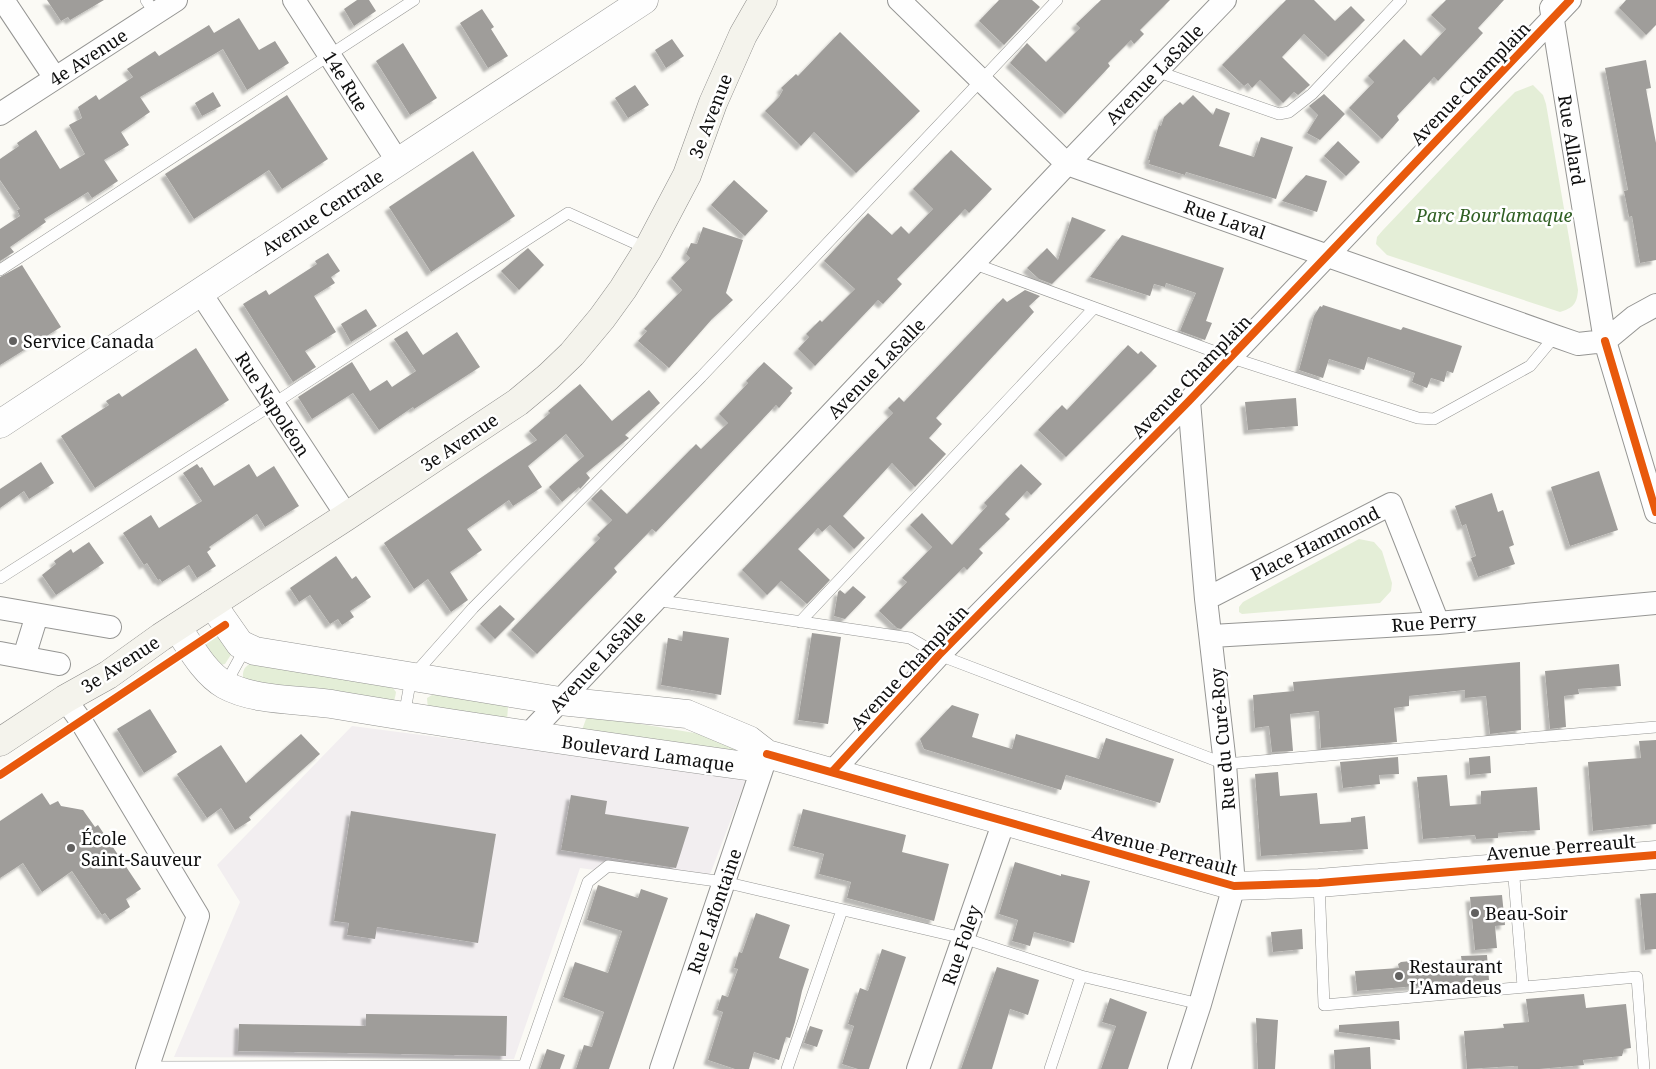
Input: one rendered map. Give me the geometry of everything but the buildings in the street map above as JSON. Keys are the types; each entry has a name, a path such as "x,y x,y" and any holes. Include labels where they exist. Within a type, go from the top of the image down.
{"main road":[{"name":"3e Avenue","path":"0,742 65,699 108,675 177,627 518,402 572,354 624,289 648,249 687,175 713,103 743,35 763,0"}],"street":[{"path":"3,0 55,78"},
{"name":"4e Avenue","path":"0,114 55,78 150,7 176,0"},
{"name":"14e Rue","path":"294,0 398,162"},
{"name":"Avenue Centrale","path":"0,424 644,0"},
{"name":"Rue Laval","path":"899,0 1067,164 1578,344 1605,341"},
{"name":"Avenue LaSalle","path":"527,736 975,264 1067,164 1225,0"},
{"name":"Avenue Champlain","path":"832,772 939,655 1189,401 1327,255 1551,9 1570,0"},
{"name":"Rue Allard","path":"1551,9 1605,341 1656,512"},
{"name":"Rue Napoléon","path":"200,292 347,516"},
{"path":"1605,341 1634,317 1656,305"},
{"name":"Rue du Curé-Roy","path":"1179,1069 1234,886 1225,764 1212,636 1206,599 1189,401"},
{"name":"Place Hammond","path":"1206,599 1391,504 1438,623"},
{"name":"Rue Perry","path":"1212,636 1438,623 1656,603"},
{"name":"Boulevard Lamaque","path":"177,627 212,675 225,685 248,694 332,704 527,736 746,766 767,754 750,740 687,714 560,701 255,651 240,644 212,604"},
{"path":"0,608 110,627"},
{"path":"24,657 37,615"},
{"path":"0,653 59,664"},
{"path":"65,699 81,721 198,916 148,1068"},
{"name":"Avenue Perreault","path":"767,754 1234,886 1319,883 1656,855"},
{"name":"Rue Lafontaine","path":"661,1069 767,754"},
{"name":"Rue Foley","path":"918,1069 1004,821"}],"lane":[{"path":"0,270 414,0"},
{"path":"404,716 411,678 473,608 701,377 1057,0"},
{"path":"1156,72 1279,114 1289,112 1312,94 1401,0"},
{"path":"0,578 274,404 568,213 648,249"},
{"path":"975,264 1229,357 1418,418 1434,419 1530,366 1555,336"},
{"path":"800,622 1094,308"},
{"path":"655,600 910,638 939,655 1225,764 1656,727"},
{"path":"225,685 246,647"},
{"path":"148,1068 524,1068 588,882 608,866 724,882 963,938 1081,976 1200,1004"},
{"path":"1513,866 1523,986"},
{"path":"1319,883 1324,1005 1637,977 1644,1069"},
{"path":"787,1069 842,910"},
{"path":"1050,1069 1081,976"}],"shaded area":[{"path":"352,726 747,777 706,885 580,868 514,1059 174,1057 240,902 217,865"}],"green space":[{"name":"Parc Bourlamaque","path":"1533,85 1543,95 1546,104 1578,290 1574,305 1560,312 1387,255 1376,244 1377,237 1383,230 1500,107 1515,92"},
{"path":"1359,539 1374,542 1382,551 1392,583 1391,591 1380,603 1242,614 1239,612 1239,607 1243,602"},
{"path":"217,632 232,653 225,664 220,665 200,643"},
{"path":"256,662 392,687 396,692 395,697 392,703 386,706 243,679 245,668"},
{"path":"437,692 501,702 508,707 507,720 428,710 427,698"},
{"path":"592,716 731,739 739,747 738,752 582,730 586,719"}],"cycle path":[{"path":"832,772 939,655 1189,401 1570,0"},
{"path":"1605,341 1656,512"},
{"path":"0,775 225,625"},
{"path":"767,754 1234,886 1319,883 1656,855"}],"place":[{"name":"Service Canada","path":"13,341"},
{"name":"École Saint-Sauveur","path":"71,848"},
{"name":"Beau-Soir","path":"1475,913"},
{"name":"Restaurant L'Amadeus","path":"1399,976"}]}
